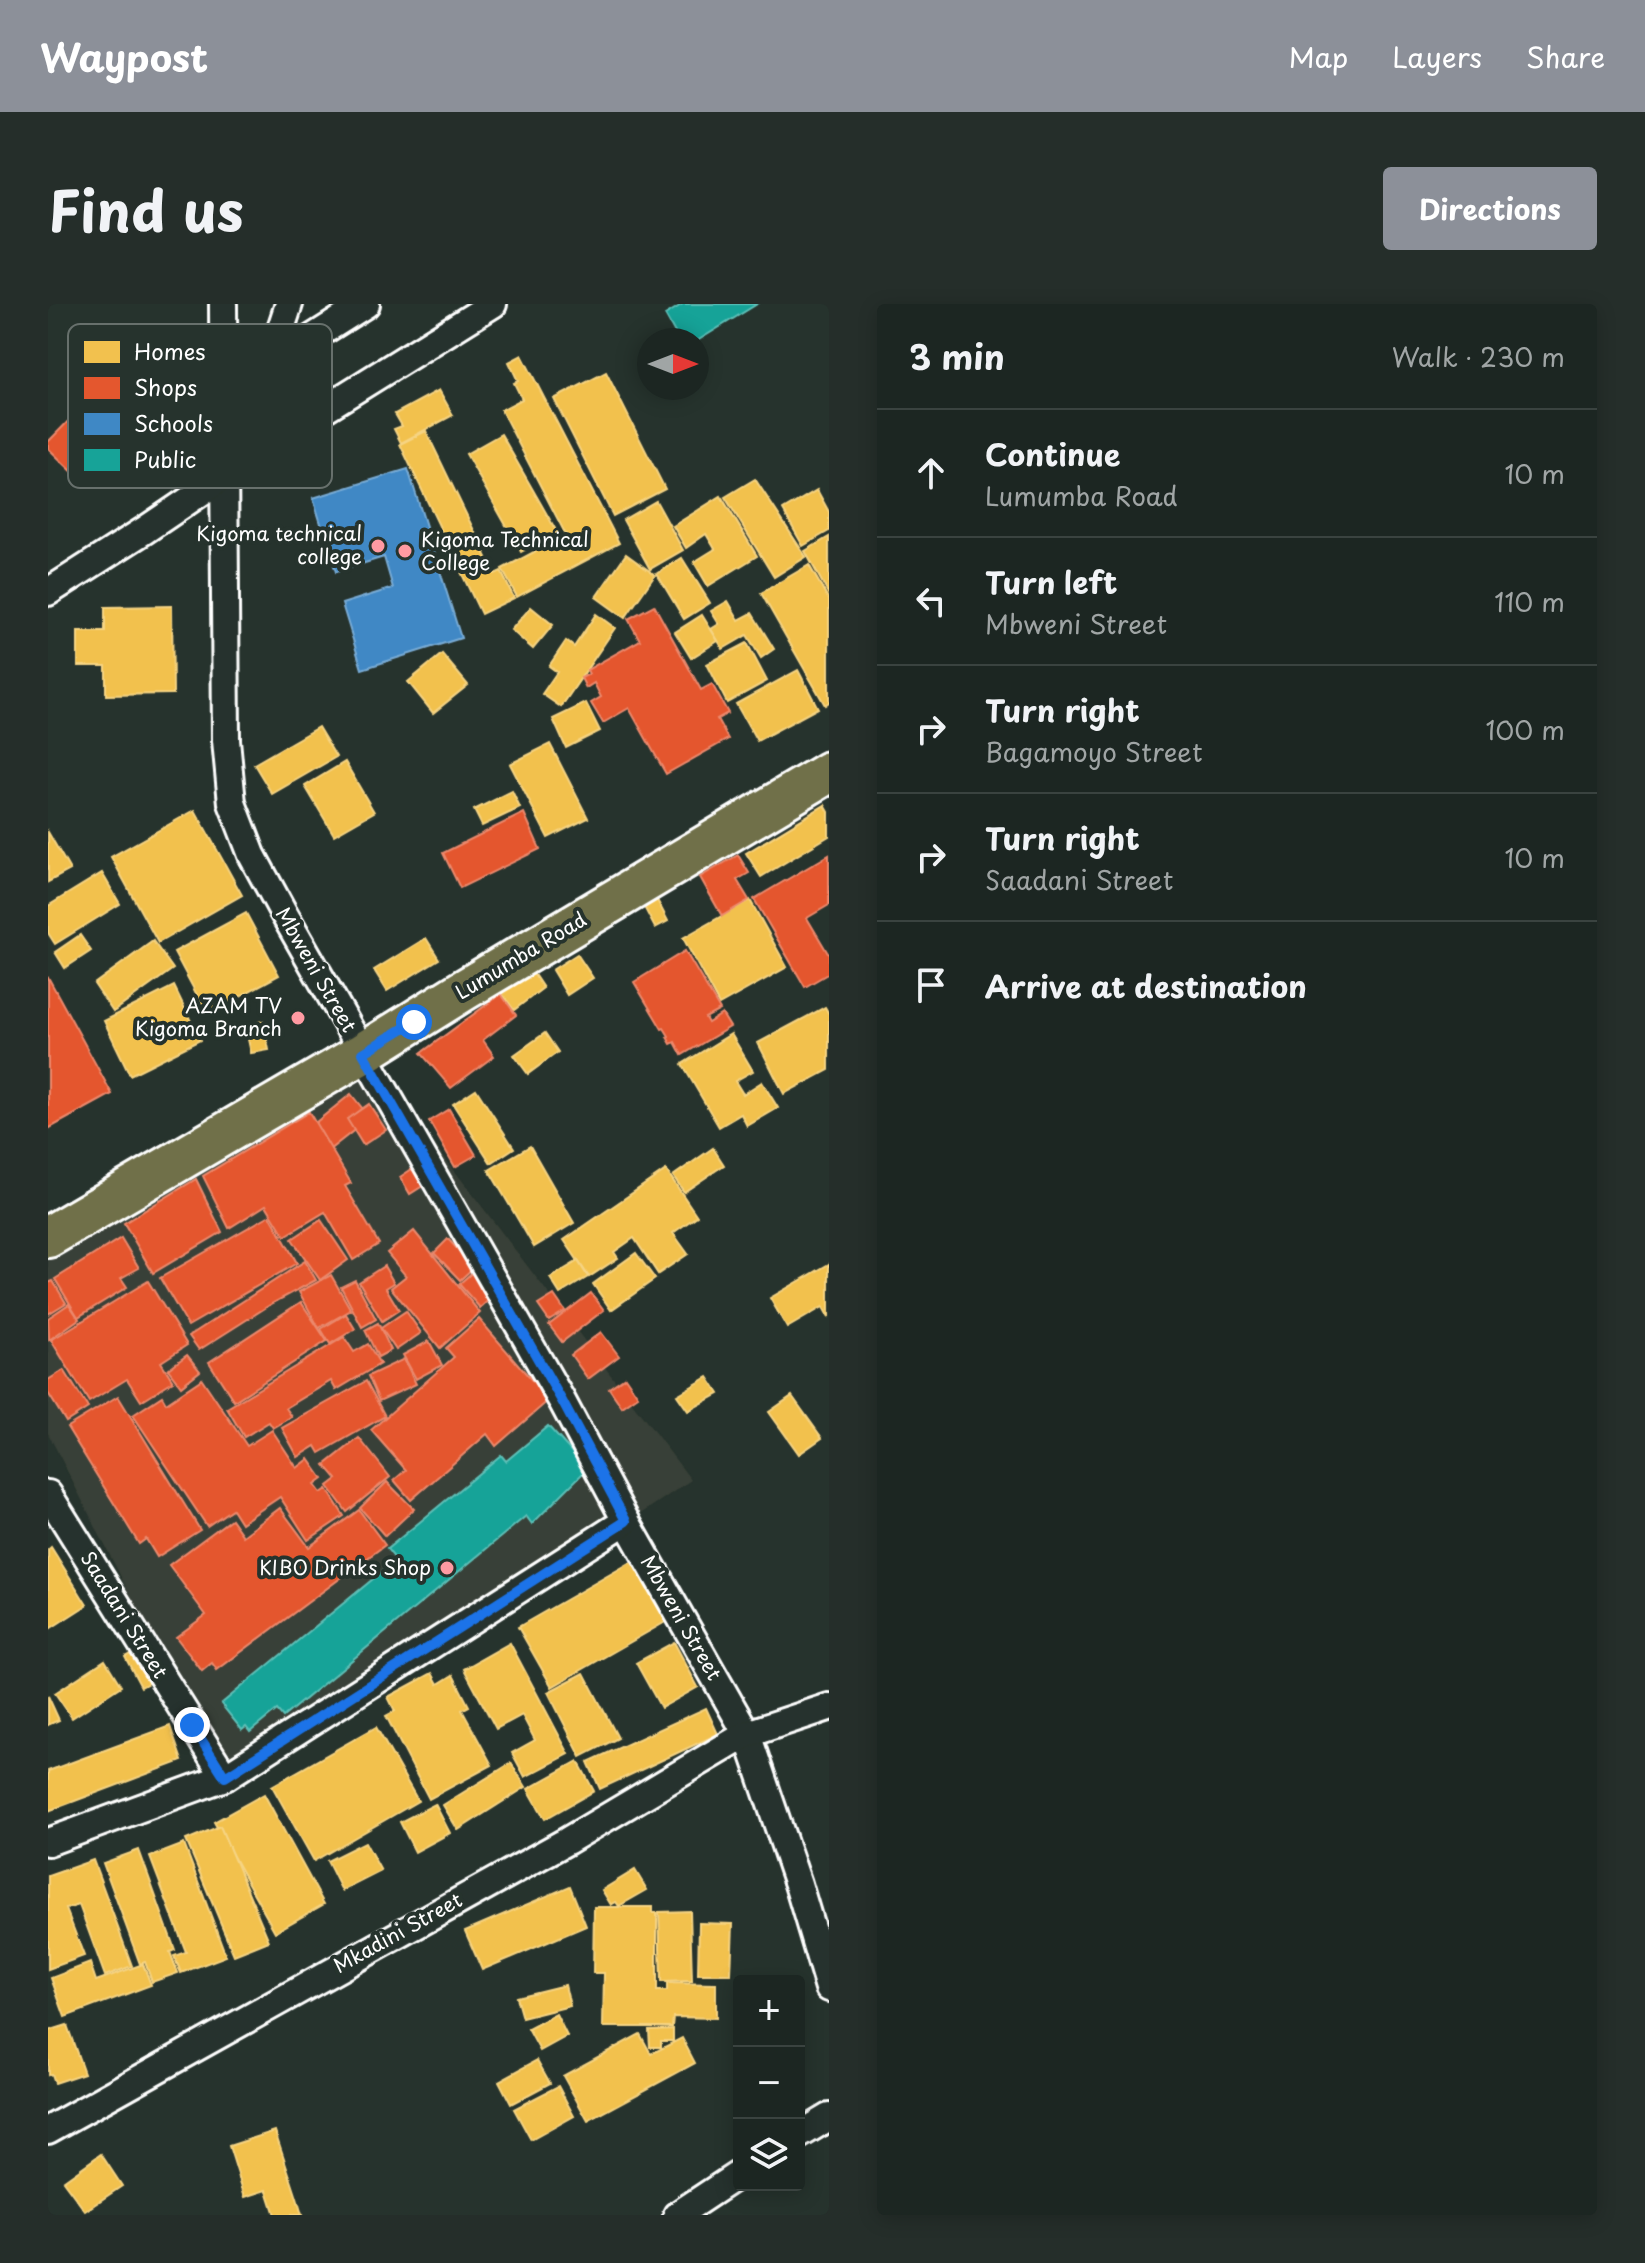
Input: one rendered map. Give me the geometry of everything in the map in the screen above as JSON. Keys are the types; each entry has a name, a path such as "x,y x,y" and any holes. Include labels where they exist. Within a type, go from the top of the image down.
{"main road":[{"name":"Lumumba Road","path":"48,1237 363,1053 829,772"}],"street":[{"name":"Mbweni Street","path":"223,304 224,324"},
{"path":"282,324 289,304"},
{"path":"332,325 366,304"},
{"path":"332,403 493,304"},
{"path":"48,592 205,488"},
{"name":"Mbweni Street","path":"222,488 226,740 232,803 252,855 747,1734 798,1884 829,1988"},
{"name":"Saadani Street","path":"48,1494 225,1777"},
{"path":"48,1842 225,1777 626,1521"},
{"path":"747,1734 829,1707"},
{"name":"Mkadini Street","path":"48,2130 567,1841 747,1734"},
{"path":"805,2131 829,2117"},
{"path":"677,2215 733,2178"}],"shaded area":[{"path":"353,1038 691,1480 229,1790 48,1433 48,1245"}],"building: Homes":[{"path":"522,355 619,543 517,597 502,569 566,535 501,410 522,399 509,362"},
{"path":"606,372 665,489 613,516 554,399"},
{"path":"439,390 453,415 401,443 394,429 402,426 395,414"},
{"path":"426,431 495,574 501,571 514,598 481,614 400,444"},
{"path":"501,434 557,532 521,552 466,454"},
{"path":"755,479 806,557 774,577 725,497"},
{"path":"817,490 829,512 829,531 803,546 783,510"},
{"path":"721,496 757,556 708,586 694,562 715,549 706,534 686,548 673,526"},
{"path":"656,501 683,550 650,569 623,520"},
{"path":"829,537 829,595 805,551"},
{"path":"626,554 655,575 625,618 596,597"},
{"path":"682,558 710,603 684,619 657,574"},
{"path":"809,565 829,600 829,702 825,705 761,593"},
{"path":"728,601 739,620 752,613 774,649 761,658 747,635 723,649 711,629 719,624 711,611"},
{"path":"172,606 173,694 106,695 106,666 78,666 78,632 105,632 105,607"},
{"path":"531,607 553,625 533,649 511,630"},
{"path":"596,614 615,628 561,707 542,694 557,672 549,666 566,641 574,647"},
{"path":"702,615 718,641 691,658 675,632"},
{"path":"747,643 767,681 727,703 707,664"},
{"path":"442,654 468,685 433,713 408,682"},
{"path":"798,670 818,708 757,741 736,704"},
{"path":"586,703 600,731 566,748 553,719"},
{"path":"318,727 336,757 272,794 254,764"},
{"path":"550,744 588,818 548,838 510,764"},
{"path":"345,762 374,812 334,835 305,786"},
{"path":"512,791 520,808 482,826 474,810"},
{"path":"825,805 829,812 829,836 761,877 746,853"},
{"path":"195,810 242,895 158,943 111,857"},
{"path":"48,832 70,870 48,882"},
{"path":"102,873 120,904 55,944 48,933 48,906"},
{"path":"657,900 668,921 655,928 644,907"},
{"path":"750,900 787,967 719,1005 683,938"},
{"path":"246,913 279,975 207,1014 174,952"},
{"path":"80,935 91,951 65,968 55,952"},
{"path":"426,938 439,959 387,991 374,970"},
{"path":"153,941 173,969 113,1012 94,984"},
{"path":"577,954 593,978 567,995 552,970"},
{"path":"531,970 543,988 514,1010 501,992"},
{"path":"174,986 200,1040 130,1075 104,1021"},
{"path":"825,1007 829,1014 829,1070 784,1094 758,1043"},
{"path":"263,1021 269,1050 251,1053 245,1025"},
{"path":"545,1033 558,1052 528,1074 514,1055"},
{"path":"731,1034 753,1071 735,1081 743,1094 762,1082 778,1108 747,1126 741,1114 719,1127 682,1064"},
{"path":"476,1089 514,1148 491,1163 453,1104"},
{"path":"530,1146 574,1223 534,1247 489,1170"},
{"path":"713,1148 724,1165 684,1192 673,1176"},
{"path":"666,1170 697,1216 673,1233 688,1254 658,1274 634,1238 614,1252 618,1258 589,1277 564,1240"},
{"path":"636,1253 655,1279 611,1310 593,1284"},
{"path":"578,1261 588,1277 560,1294 550,1278"},
{"path":"829,1264 829,1318 823,1307 787,1328 770,1298"},
{"path":"708,1377 719,1394 688,1411 677,1395"},
{"path":"792,1396 822,1438 799,1454 769,1412"},
{"path":"51,1547 87,1605 48,1630 48,1550"},
{"path":"635,1560 669,1620 552,1687 518,1627"},
{"path":"674,1642 698,1687 661,1708 636,1663"},
{"path":"510,1643 569,1754 525,1777 512,1753 535,1740 522,1715 496,1729 464,1669"},
{"path":"143,1647 159,1677 141,1687 125,1657"},
{"path":"105,1660 121,1686 72,1718 55,1693"},
{"path":"432,1673 438,1684 453,1675 469,1706 462,1710 492,1765 429,1799 386,1716 395,1711 388,1697"},
{"path":"584,1673 618,1738 581,1757 548,1692"},
{"path":"48,1696 59,1720 48,1725"},
{"path":"706,1708 718,1734 600,1789 588,1762"},
{"path":"170,1726 182,1761 48,1811 48,1771"},
{"path":"376,1727 418,1801 314,1861 272,1786"},
{"path":"578,1761 594,1791 545,1819 528,1789"},
{"path":"511,1763 526,1787 458,1830 443,1805"},
{"path":"264,1794 324,1904 275,1932 214,1822"},
{"path":"435,1804 450,1833 415,1852 400,1822"},
{"path":"220,1826 269,1941 234,1955 186,1840"},
{"path":"365,1842 381,1871 342,1891 327,1861"},
{"path":"184,1844 226,1956 181,1973 174,1956 186,1952 150,1857"},
{"path":"139,1850 175,1950 170,1952 178,1973 152,1982 145,1962 140,1964 103,1863"},
{"path":"93,1860 132,1966 105,1976 79,1905 66,1909 84,1956 48,1969 48,1876"},
{"path":"635,1870 647,1890 619,1906 616,1902 611,1905 602,1890"},
{"path":"570,1886 586,1926 482,1970 465,1931"},
{"path":"594,1907 653,1907 653,1913 657,1913 657,1991 667,1991 667,1983 716,1984 716,2018 673,2017 672,2027 603,2027 604,1973 593,1973"},
{"path":"690,1911 692,1981 661,1982 659,1912"},
{"path":"699,1923 733,1924 731,1974 698,1974"},
{"path":"90,1963 96,1981 143,1964 151,1985 65,2017 51,1978"},
{"path":"565,1985 570,2006 522,2018 516,1997"},
{"path":"556,2014 567,2036 540,2051 528,2029"},
{"path":"67,2025 84,2073 54,2083 51,2074 48,2075 48,2031"},
{"path":"673,2029 673,2041 661,2041 661,2047 650,2047 649,2030"},
{"path":"640,2034 651,2054 682,2038 695,2063 588,2121 563,2076"},
{"path":"537,2060 550,2083 511,2104 499,2081"},
{"path":"558,2086 574,2116 531,2140 514,2109"},
{"path":"275,2131 302,2215 275,2215 267,2190 245,2197 229,2146"},
{"path":"101,2154 122,2186 85,2211 63,2181"}],"building: Shops":[{"path":"68,421 68,467 48,448 48,442"},
{"path":"654,605 701,690 712,684 728,713 717,719 728,739 666,774 629,708 603,723 591,703 601,697 594,683 586,688 581,678 589,674 587,670 640,640 628,619"},
{"path":"524,813 540,849 460,888 443,853"},
{"path":"738,855 749,873 737,880 749,900 722,916 700,877"},
{"path":"829,855 829,905 807,918 829,955 829,973 805,987 754,899"},
{"path":"685,951 720,1010 705,1018 708,1023 722,1014 730,1027 682,1055 675,1042 671,1044 634,982"},
{"path":"48,977 112,1094 48,1129"},
{"path":"501,994 516,1015 483,1040 494,1056 451,1088 421,1053"},
{"path":"351,1094 362,1108 350,1119 357,1128 329,1150 310,1127"},
{"path":"369,1104 386,1130 363,1145 347,1119"},
{"path":"449,1109 476,1155 455,1167 429,1121"},
{"path":"309,1112 351,1183 345,1186 379,1244 353,1260 325,1212 285,1236 266,1205 229,1228 203,1176"},
{"path":"418,1165 429,1182 410,1194 400,1177"},
{"path":"196,1179 222,1232 153,1273 124,1223"},
{"path":"270,1215 297,1263 188,1326 160,1278"},
{"path":"321,1220 348,1260 320,1280 292,1239"},
{"path":"414,1231 480,1313 440,1348 391,1288 406,1276 387,1253"},
{"path":"121,1238 139,1268 121,1278 127,1287 78,1317 55,1279"},
{"path":"448,1239 474,1267 460,1280 434,1253"},
{"path":"305,1261 316,1280 199,1350 189,1336"},
{"path":"384,1266 394,1283 386,1288 399,1310 382,1321 359,1282"},
{"path":"475,1270 494,1295 480,1308 459,1284"},
{"path":"331,1275 351,1310 319,1328 299,1292"},
{"path":"355,1280 376,1319 362,1327 341,1287"},
{"path":"53,1281 66,1303 48,1314 48,1283"},
{"path":"148,1281 187,1345 161,1362 173,1381 141,1401 127,1379 89,1402 51,1340"},
{"path":"591,1293 604,1310 562,1342 549,1325"},
{"path":"554,1295 565,1311 549,1321 538,1305"},
{"path":"301,1302 327,1341 234,1401 209,1362"},
{"path":"69,1304 79,1319 49,1340 48,1318"},
{"path":"406,1311 421,1333 396,1350 381,1328"},
{"path":"346,1314 355,1329 330,1344 321,1329"},
{"path":"479,1319 549,1400 496,1446 487,1434 411,1500 394,1480 406,1470 371,1430 454,1357 446,1348"},
{"path":"378,1323 391,1350 378,1357 365,1330"},
{"path":"601,1332 619,1356 588,1379 571,1355"},
{"path":"344,1337 354,1352 368,1344 380,1364 336,1390 331,1381 286,1408 292,1417 273,1428 269,1422 244,1437 227,1408"},
{"path":"429,1341 442,1365 416,1379 403,1355"},
{"path":"187,1355 200,1371 181,1386 168,1369"},
{"path":"404,1359 416,1384 379,1401 368,1376"},
{"path":"64,1370 88,1408 66,1422 48,1393 48,1380"},
{"path":"625,1377 638,1396 622,1407 609,1388"},
{"path":"202,1379 247,1446 272,1430 297,1468 309,1459 323,1479 315,1485 321,1493 327,1489 344,1516 308,1540 280,1497 241,1523 232,1509 207,1526 133,1415 162,1396 166,1403"},
{"path":"366,1381 385,1416 320,1453 316,1446 298,1457 282,1428"},
{"path":"118,1396 200,1530 157,1557 146,1539 139,1544 67,1427"},
{"path":"359,1438 390,1477 347,1512 328,1486 337,1479 325,1465"},
{"path":"387,1482 414,1509 385,1536 360,1508"},
{"path":"280,1508 309,1547 359,1510 385,1545 217,1670 212,1663 202,1671 176,1637 206,1615 169,1565 231,1519 243,1536"}],"building: Schools":[{"path":"408,469 461,638 362,669 342,604 393,588 384,557 336,572 313,498"}],"building: Public":[{"path":"683,304 757,304 709,334 709,328 672,328 665,315"},
{"path":"548,1426 587,1469 532,1524 526,1516 283,1717 277,1710 250,1732 246,1727 242,1730 221,1704 396,1560 387,1549 501,1455 506,1461"}],"place":[{"name":"Kigoma technical college","path":"378,546"},
{"name":"Kigoma Technical College","path":"405,551"},
{"name":"AZAM TV Kigoma Branch","path":"298,1018"},
{"name":"KIBO Drinks Shop","path":"447,1568"}],"route":[{"path":"192,1725 225,1777 626,1521 562,1401 363,1053 414,1022"}]}
